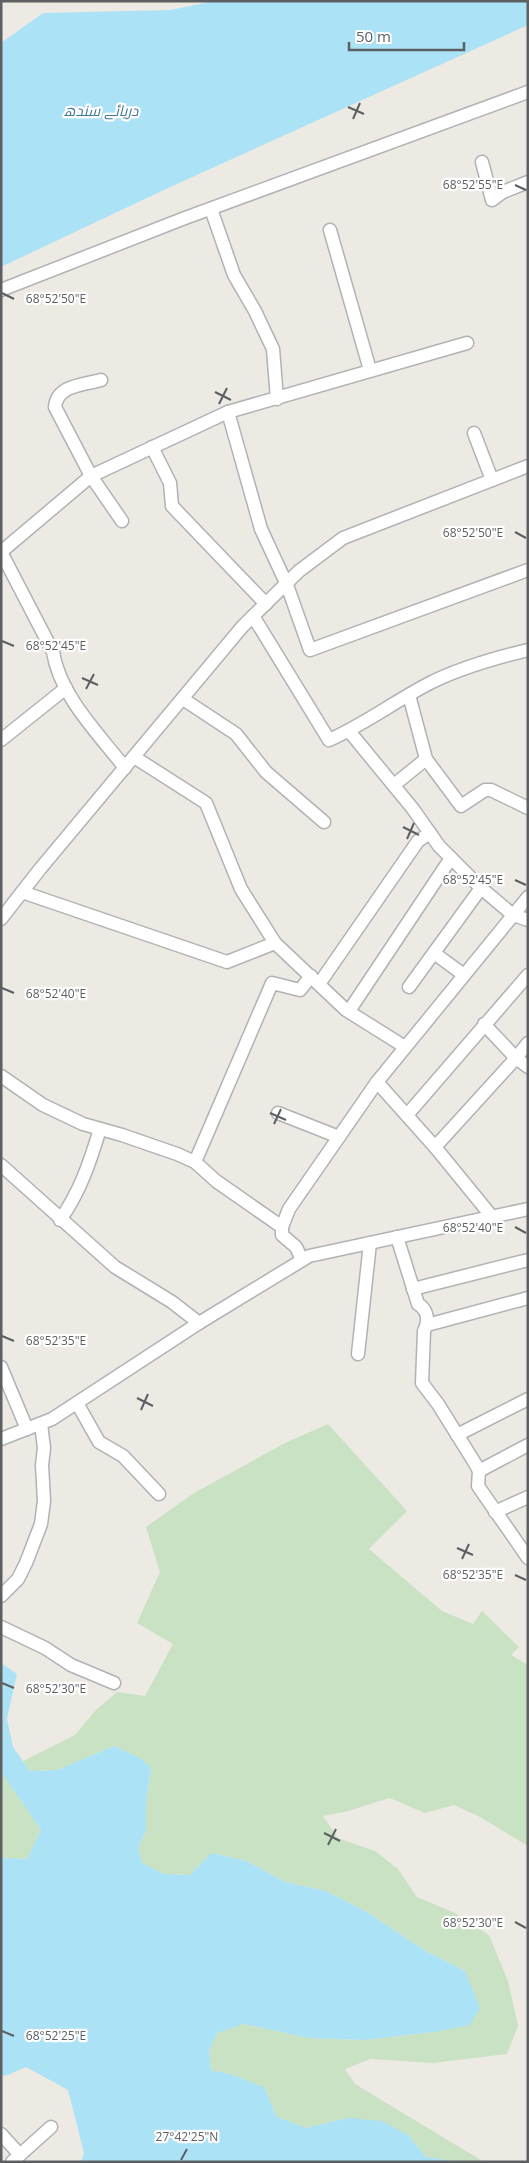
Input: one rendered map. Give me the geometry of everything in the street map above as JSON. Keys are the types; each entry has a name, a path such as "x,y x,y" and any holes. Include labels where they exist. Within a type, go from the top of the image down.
{"street":[{"path":"1,290 210,209 528,92"},
{"path":"482,162 492,200 503,192 528,182"},
{"path":"210,209 234,275 255,311 273,349 277,399"},
{"path":"330,230 370,370"},
{"path":"125,768 75,704 56,670 52,652 1,552 91,476 189,432 228,412 343,381 370,370 467,343"},
{"path":"101,380 64,390 56,398 55,407 91,476 122,521"},
{"path":"228,412 261,529 287,585 310,650 528,570"},
{"path":"474,433 492,480"},
{"path":"152,447 170,483 172,506 266,604"},
{"path":"1,919 253,616 287,585 299,571 343,538 528,466"},
{"path":"253,616 330,740 349,731 431,683 483,662 528,650"},
{"path":"1,740 66,688"},
{"path":"409,695 426,759 461,806 485,790 491,790 528,808"},
{"path":"183,699 236,734 266,772 324,822"},
{"path":"349,731 451,858 513,915 528,920"},
{"path":"134,757 206,803 241,889 275,942 349,1011 405,1047"},
{"path":"394,786 426,759"},
{"path":"195,1162 272,983 300,990 315,980 418,841 430,833"},
{"path":"349,1011 451,858"},
{"path":"409,987 482,888"},
{"path":"22,892 227,962 275,942"},
{"path":"302,1260 296,1247 282,1235 282,1227 289,1209 377,1082 528,897"},
{"path":"434,953 464,976"},
{"path":"407,1116 528,975"},
{"path":"484,1024 516,1058 528,1067"},
{"path":"435,1146 528,1044"},
{"path":"1,1076 43,1105 82,1124 177,1154 195,1162 216,1181 282,1227"},
{"path":"377,1082 435,1146 493,1218"},
{"path":"278,1113 339,1137"},
{"path":"60,1220 74,1200 89,1165 100,1129"},
{"path":"1,1165 60,1220 115,1267 172,1302 199,1323"},
{"path":"1,1439 52,1419 199,1323 309,1256 527,1211"},
{"path":"397,1237 418,1304 423,1307 427,1317 427,1325 424,1331 422,1383 479,1471 478,1486 528,1558"},
{"path":"358,1354 370,1243"},
{"path":"413,1289 528,1260"},
{"path":"427,1325 528,1298"},
{"path":"1,1367 27,1429"},
{"path":"457,1435 528,1399"},
{"path":"77,1403 99,1442 123,1456 159,1494"},
{"path":"1,1596 18,1579 41,1524 44,1501 42,1465 44,1448 41,1424"},
{"path":"479,1471 528,1445"},
{"path":"495,1512 528,1497"},
{"path":"1,1627 45,1648 71,1665 114,1683"},
{"path":"1,2134 16,2158 51,2127"}],"green space":[{"path":"328,1424 407,1511 369,1549 442,1611 473,1624 482,1611 519,1647 511,1655 528,1665 528,1846 480,1817 454,1805 425,1813 390,1798 348,1811 323,1816 338,1838 375,1851 398,1869 417,1897 455,1913 489,1935 508,1981 518,2026 507,2054 433,2063 370,2059 345,2069 355,2084 484,2162 459,2162 426,2157 408,2135 348,2118 306,2128 277,2117 264,2087 233,2075 211,2070 209,2051 217,2033 243,2024 309,2038 364,2040 434,2032 465,1971 424,1950 367,1912 326,1891 285,1882 247,1861 211,1853 190,1875 164,1874 142,1863 138,1848 146,1831 146,1803 151,1769 140,1758 114,1746 57,1770 30,1771 23,1761 75,1735 95,1711 117,1692 145,1696 173,1644 137,1623 160,1572 146,1527 194,1493 285,1443"},
{"path":"1,1772 41,1830 27,1859 4,1858 1,1856"}],"water":[{"name":"دریائے سندھ","path":"215,1 528,1 528,25 168,188 1,267 1,43 43,13 170,10"},
{"path":"1,1663 17,1674 7,1719 13,1747 30,1771 57,1770 114,1746 140,1758 151,1768 146,1803 146,1831 138,1848 142,1863 164,1874 190,1875 211,1853 247,1861 285,1882 326,1891 367,1912 424,1950 465,1971 480,2008 470,2025 434,2032 364,2040 309,2038 243,2024 217,2033 209,2051 211,2070 233,2075 264,2087 277,2117 306,2128 348,2118 382,2121 408,2135 426,2157 459,2162 81,2162 84,2153 68,2090 26,2067 5,2076 1,2075 1,1856 4,1858 27,1859 41,1830 1,1772"}]}
